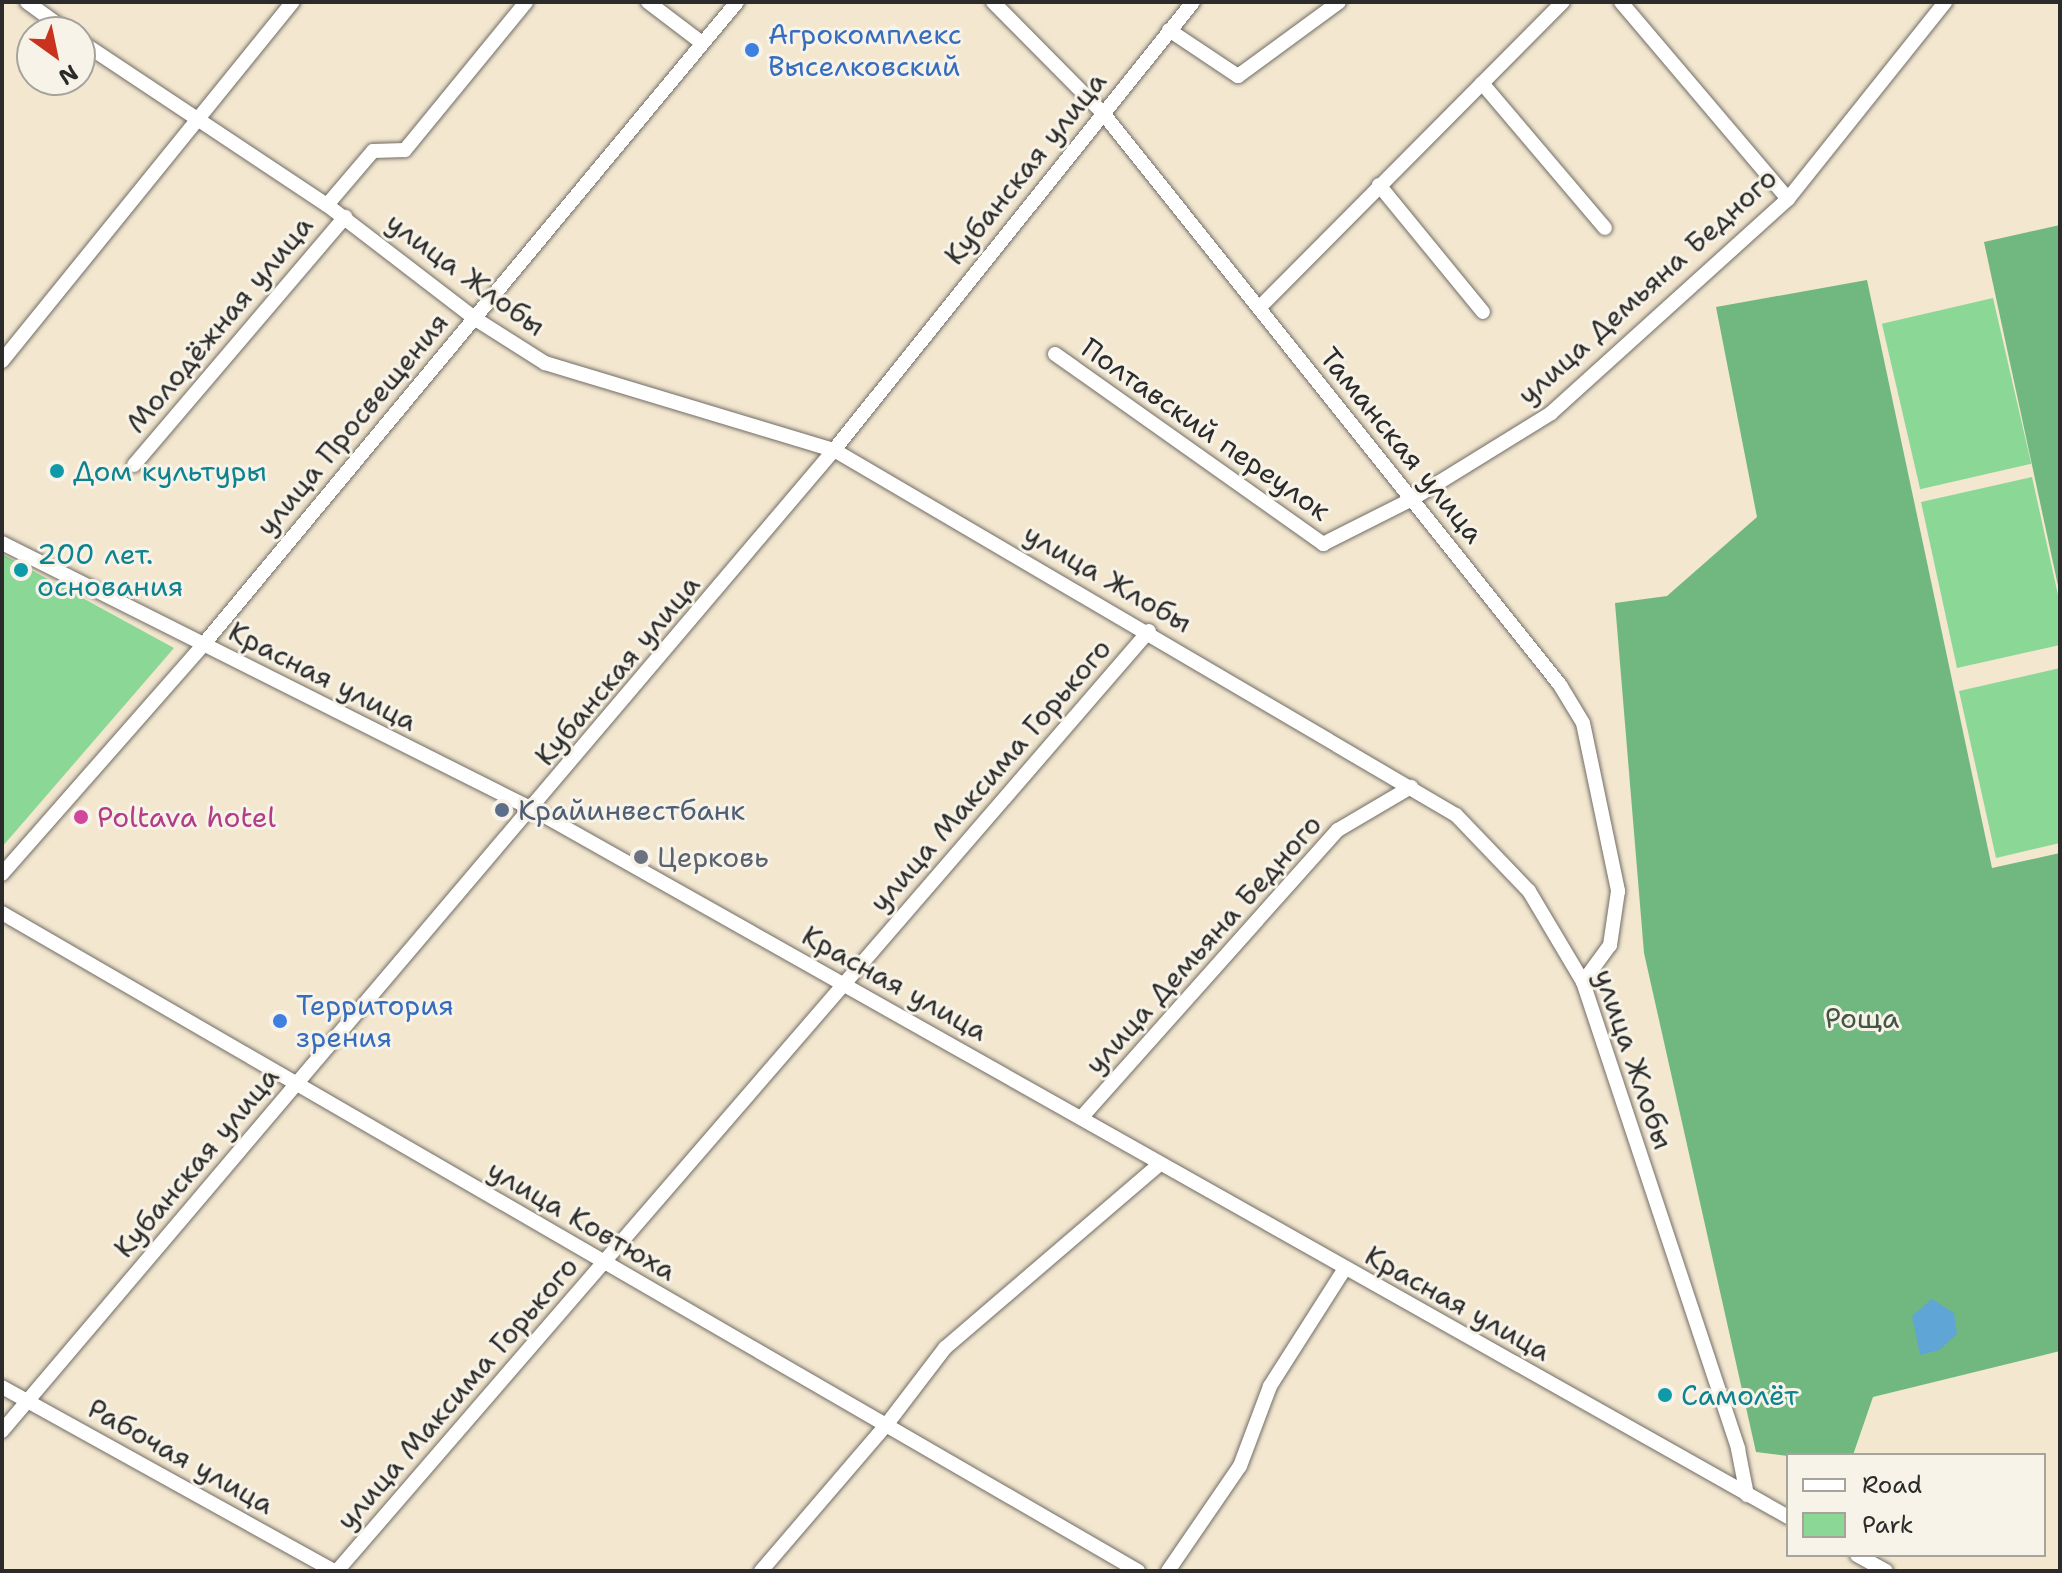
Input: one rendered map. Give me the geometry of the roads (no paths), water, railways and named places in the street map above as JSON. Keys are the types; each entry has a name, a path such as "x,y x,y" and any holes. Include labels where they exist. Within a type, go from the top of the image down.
{"street":[{"path":"27,2 46,16"},
{"path":"2,361 293,2"},
{"name":"Молодёжная улица","path":"327,205 373,151 405,150 526,2"},
{"path":"648,2 702,43"},
{"name":"улица Просвещения","path":"2,874 203,645 737,2"},
{"name":"Таманская улица","path":"993,2 1102,112 1560,685 1583,723 1618,891 1610,945 1583,982"},
{"name":"Кубанская улица","path":"2,1431 534,810 834,450 1193,2"},
{"path":"1169,30 1238,76 1339,2"},
{"path":"1259,308 1563,2"},
{"path":"1621,2 1788,199"},
{"name":"улица Демьяна Бедного","path":"1412,499 1551,413 1788,199 1945,2"},
{"name":"улица Жлобы","path":"96,52 197,122 345,217 474,318 545,363 834,450 1149,631 1456,815 1496,853 1529,891 1583,982 1738,1449 1747,1495"},
{"path":"1482,83 1605,228"},
{"path":"1379,185 1483,312"},
{"name":"Молодёжная улица","path":"134,465 345,217"},
{"name":"Полтавский переулок","path":"1055,354 1323,544 1412,499"},
{"name":"Красная улица","path":"2,543 534,810 844,983 1344,1270 1786,1516"},
{"name":"улица Максима Горького","path":"336,1571 606,1263 1149,631"},
{"name":"улица Демьяна Бедного","path":"1081,1118 1338,830 1411,787"},
{"name":"улица Ковтюха","path":"2,913 295,1086 1138,1571"},
{"path":"761,1571 887,1424 945,1348 1160,1164"},
{"path":"1168,1571 1240,1466 1270,1386 1344,1270"},
{"name":"Рабочая улица","path":"2,1387 336,1571"},
{"path":"1861,1557 1886,1571"}],"water":[{"path":"1932,1299 1954,1313 1957,1334 1939,1350 1920,1355 1912,1316"}],"place":[{"name":"Агрокомплекс Выселковский","path":"752,50"},
{"name":"Дом культуры","path":"57,471"},
{"name":"200 лет. основания","path":"21,570"},
{"name":"Крайинвестбанк","path":"502,810"},
{"name":"Poltava hotel","path":"81,817"},
{"name":"Церковь","path":"641,857"},
{"name":"Территория зрения","path":"280,1021"},
{"name":"Самолёт","path":"1665,1395"}],"park label":[{"name":"Роща","path":"1862,1018"}]}
